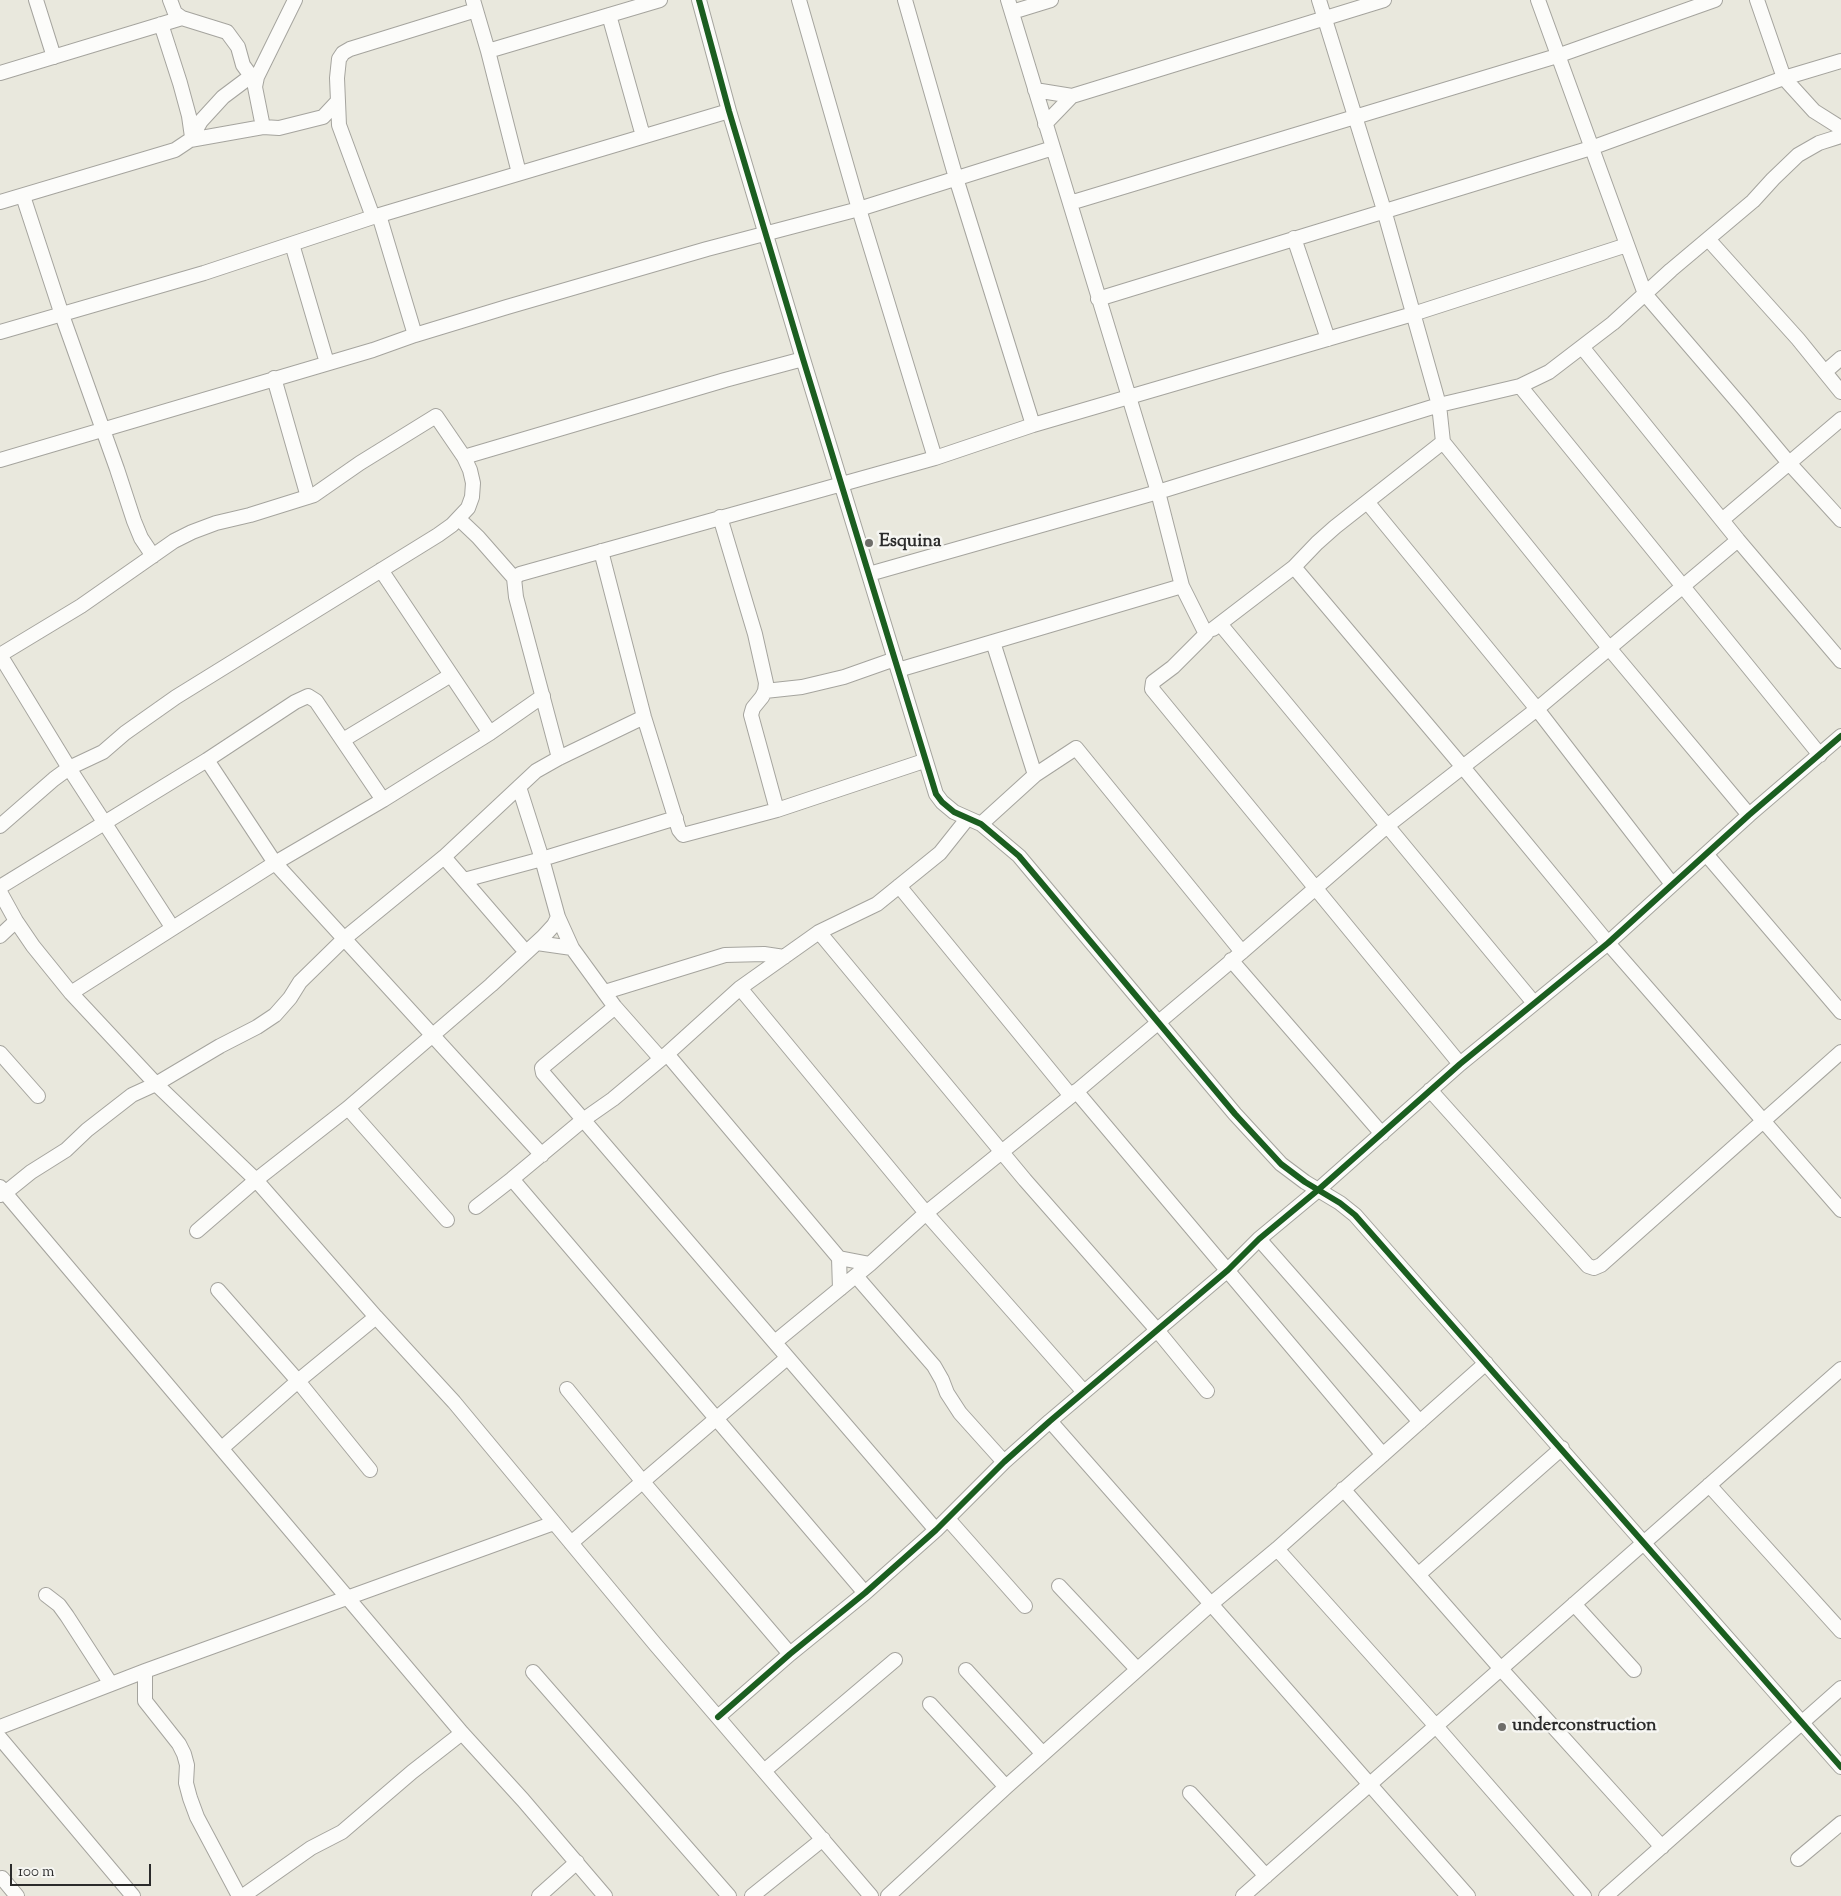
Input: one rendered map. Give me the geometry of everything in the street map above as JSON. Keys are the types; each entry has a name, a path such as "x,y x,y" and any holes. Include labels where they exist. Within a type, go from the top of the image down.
{"street":[{"path":"36,0 54,57"},
{"path":"170,0 175,13 182,18 227,32 238,47 250,73 263,127"},
{"path":"0,202 175,150 190,138 201,121 212,109 250,73 295,0"},
{"path":"488,51 660,0"},
{"path":"698,0 803,360 897,664 924,761 936,794 954,812 967,820 980,824 1008,846 1032,871 1252,1134 1281,1164 1355,1215 1841,1767"},
{"path":"799,0 859,209 935,458"},
{"path":"906,0 956,178 1033,425"},
{"path":"1051,0 1010,6 1158,492 1182,586 1206,634"},
{"path":"1319,0 1384,210 1439,404 1443,442 1609,648 1749,815"},
{"path":"1035,90 1072,96 1384,0"},
{"path":"1538,0 1645,294 1789,463 1841,520"},
{"path":"1070,203 1557,56 1715,0"},
{"path":"1757,0 1784,78 1814,112 1841,128"},
{"path":"415,335 376,216 339,125 337,78 339,59 343,53 474,5 488,51 519,173"},
{"path":"609,15 643,136"},
{"path":"0,73 182,18"},
{"path":"161,24 189,116 190,138"},
{"path":"1098,299 1591,148 1784,78 1841,61"},
{"path":"1045,124 1072,96"},
{"path":"190,138 263,127 280,128 323,117 338,100"},
{"path":"0,332 204,272 376,216 729,111"},
{"path":"323,117 339,125"},
{"path":"869,574 1158,492 1439,404 1520,386 1549,372 1582,347 1753,201 1798,155 1819,143 1841,136"},
{"path":"0,460 373,350 415,335 766,233 859,209 1053,148"},
{"path":"23,196 62,315 118,469 134,521 141,538 152,556"},
{"path":"1294,238 1328,339"},
{"path":"1708,238 1798,339 1841,392"},
{"path":"292,244 327,363"},
{"path":"514,578 520,574 935,458 1033,425 1412,314 1626,245"},
{"path":"1582,347 1738,540 1841,661"},
{"path":"1825,372 1841,358"},
{"path":"464,457 725,380 803,360"},
{"path":"274,378 308,497"},
{"path":"1520,386 1820,755"},
{"path":"0,826 69,768 102,752 125,733 176,697 438,535 459,519 468,508 472,497 473,483 464,457 436,416 360,463 314,495 192,532 174,541 81,606 0,655 69,768 104,824 172,927"},
{"path":"1722,520 1841,418"},
{"path":"1443,442 1317,543 1294,567 1206,634 1173,667 1153,682 1152,689 1460,1064"},
{"path":"1368,503 1537,708 1672,884"},
{"path":"720,517 755,634 766,683 765,691 753,708 752,715 777,810"},
{"path":"459,519 478,537 514,578 516,597 559,758"},
{"path":"775,1342 856,1276 926,1213 1236,956 1387,826 1537,708 1738,540"},
{"path":"601,551 644,717 681,833 685,835 777,810 924,761"},
{"path":"1294,567 1608,943 1841,1210"},
{"path":"381,570 490,733"},
{"path":"765,691 802,687 993,642 1182,586"},
{"path":"1220,625 1534,1003"},
{"path":"993,642 1035,775"},
{"path":"343,740 450,674"},
{"path":"0,887 207,760 295,702 308,696 316,701 383,800"},
{"path":"71,993 275,863 383,800 490,733 543,696"},
{"path":"605,1896 462,1733 222,1448 2,1192 66,1150 86,1130 132,1095 156,1084 220,1046 258,1027 275,1015 290,998 300,982 345,938 444,858 536,771 644,717"},
{"path":"718,1717 790,1654 865,1593 948,1519 1004,1462 1228,1270 1259,1239 1318,1190 1460,1064 1608,943 1749,815 1841,736"},
{"path":"980,824 1035,775 1076,748 1236,956 1382,1134"},
{"path":"207,760 275,863 542,1155"},
{"path":"519,787 558,917 572,948 615,1007 664,1057 839,1258 870,1264"},
{"path":"464,880 542,859 676,818"},
{"path":"476,1207 664,1057 740,988 819,932 877,904 940,853 967,820"},
{"path":"1706,854 1841,1012"},
{"path":"444,858 525,952"},
{"path":"899,886 1073,1093 1228,1270 1383,1455"},
{"path":"0,892 16,921 44,962 156,1084 256,1180 376,1317 454,1402 718,1717 872,1896"},
{"path":"197,1230 256,1180 348,1108 491,985 537,943 554,925 558,917"},
{"path":"0,936 16,921"},
{"path":"819,932 1001,1152 1157,1330 1207,1391"},
{"path":"537,943 572,948"},
{"path":"605,992 725,955 764,954 784,957"},
{"path":"740,988 926,1213 1084,1392"},
{"path":"615,1007 542,1068 543,1073 936,1530"},
{"path":"1430,1090 1588,1266 1594,1268 1602,1264 1841,1052"},
{"path":"0,1053 38,1096"},
{"path":"348,1108 447,1220"},
{"path":"512,1180 865,1593"},
{"path":"1259,1239 1420,1422"},
{"path":"839,1258 840,1289"},
{"path":"856,1276 934,1366 947,1393 960,1413 1004,1462"},
{"path":"218,1290 298,1382 370,1470"},
{"path":"222,1448 376,1317"},
{"path":"571,1543 787,1358"},
{"path":"888,1896 1137,1669 1486,1364"},
{"path":"1243,1896 1841,1369"},
{"path":"567,1389 643,1482 790,1654"},
{"path":"1050,1422 1468,1896"},
{"path":"1419,1574 1562,1448"},
{"path":"1709,1485 1841,1631"},
{"path":"1343,1489 1501,1669 1662,1847"},
{"path":"948,1519 1026,1606"},
{"path":"0,1727 145,1671 554,1523"},
{"path":"1276,1549 1435,1725 1584,1896"},
{"path":"1060,1586 1137,1669"},
{"path":"46,1595 59,1606 118,1682 144,1701 179,1744 187,1765 186,1783 190,1798 198,1817 241,1896 311,1848 342,1832 412,1772 462,1733"},
{"path":"1574,1604 1634,1670"},
{"path":"764,1770 895,1660"},
{"path":"966,1670 1043,1754"},
{"path":"144,1701 145,1671"},
{"path":"533,1672 729,1896"},
{"path":"1606,1896 1841,1688"},
{"path":"930,1704 1006,1787"},
{"path":"0,1738 133,1896"},
{"path":"1190,1793 1266,1876"},
{"path":"1798,1859 1841,1823"},
{"path":"752,1896 823,1839"},
{"path":"539,1896 576,1862"},
{"path":"2,1878 17,1896"}],"cycle path":[{"path":"699,0 729,111 803,359 936,794 954,812 981,824 1019,856 1235,1114 1281,1164 1355,1215 1841,1767"},
{"path":"718,1717 790,1654 865,1593 936,1530 1004,1462 1050,1421 1228,1270 1259,1239 1318,1190 1460,1064 1608,943 1749,815 1841,736"}],"place":[{"name":"Esquina","path":"869,543"},
{"name":"underconstruction","path":"1502,1727"}]}
